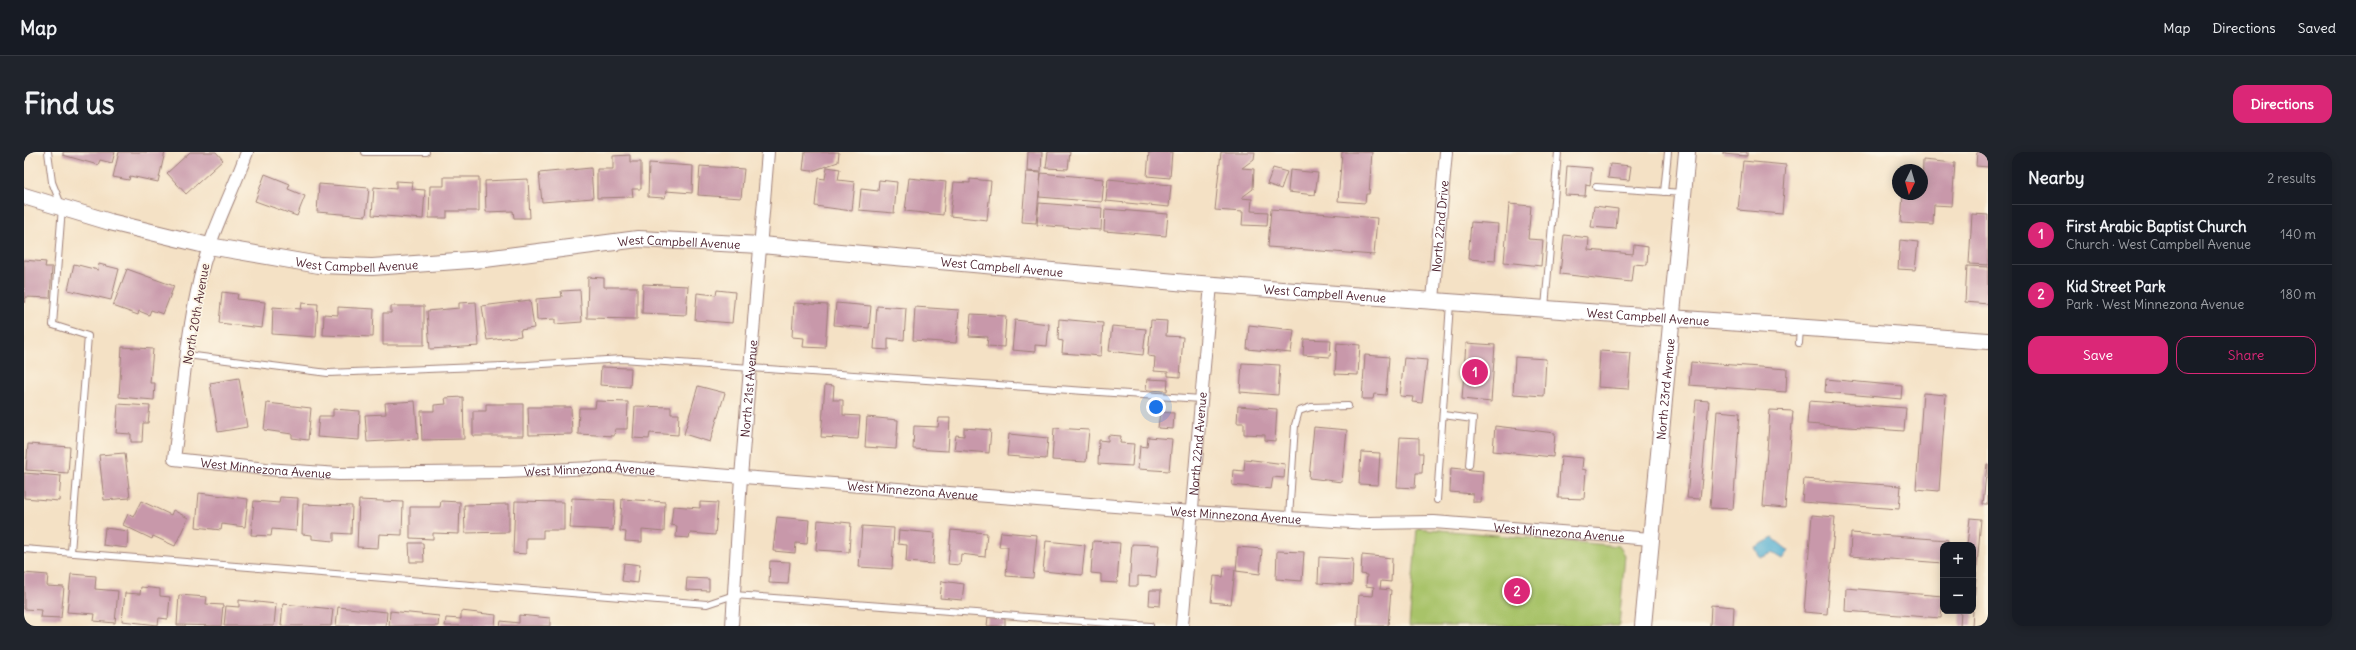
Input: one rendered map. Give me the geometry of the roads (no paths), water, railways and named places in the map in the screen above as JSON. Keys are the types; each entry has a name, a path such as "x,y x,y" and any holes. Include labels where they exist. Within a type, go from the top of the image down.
{"street":[{"name":"North 20th Avenue","path":"174,459 187,356 200,278 209,246 247,152"},
{"name":"North 21st Avenue","path":"732,626 741,477 768,152"},
{"name":"North 22nd Drive","path":"1433,300 1446,152"},
{"name":"North 23rd Avenue","path":"1643,626 1687,152"},
{"name":"West Campbell Avenue","path":"24,196 110,222 209,246 319,265 372,268 485,259 638,239 761,245 1009,268 1211,284 1800,326 1988,341"},
{"name":"North 22nd Avenue","path":"1182,626 1211,284"},
{"name":"West Minnezona Avenue","path":"174,459 266,469 339,474 504,472 616,467 1192,512 1367,523 1434,522 1651,539"}],"lane":[{"path":"48,152 52,182 62,207 53,325 88,336 71,552"},
{"path":"365,152 426,152"},
{"path":"1545,309 1558,152"},
{"path":"1664,192 1668,152"},
{"path":"1596,187 1683,193"},
{"path":"1437,500 1444,415 1450,302"},
{"path":"1799,343 1800,326"},
{"path":"187,356 328,373 527,365 622,359 1201,399"},
{"path":"1289,518 1295,425 1299,411 1311,407 1348,406"},
{"path":"1444,415 1474,419 1469,465"},
{"path":"24,549 707,604 734,595 1150,626"}],"water":[{"path":"1773,538 1789,551 1783,559 1773,553 1760,558 1755,547"}],"place":[{"name":"First Arabic Baptist Church","path":"1475,372"},
{"name":"Kid Street Park","path":"1517,591"}]}
